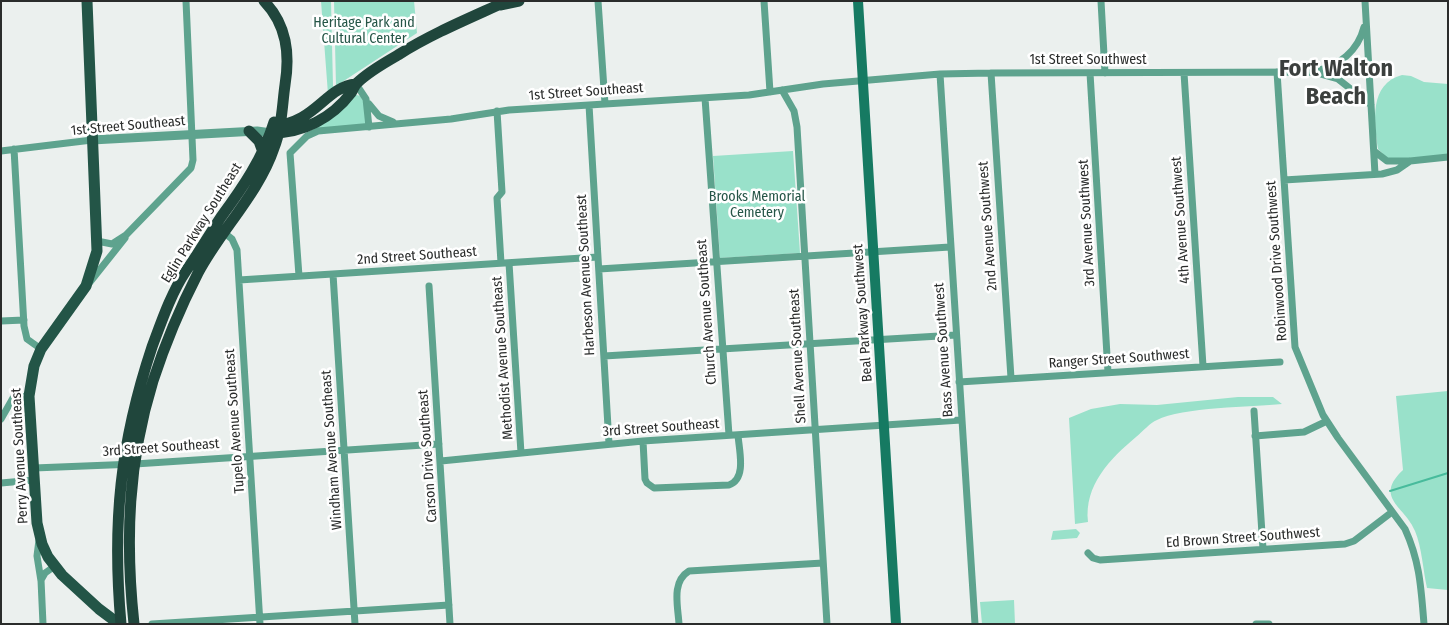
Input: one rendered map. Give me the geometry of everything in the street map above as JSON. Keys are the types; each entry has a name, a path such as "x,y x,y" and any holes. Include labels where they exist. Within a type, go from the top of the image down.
{"highway":[{"name":"Eglin Parkway Southeast","path":"120,624 116,542 122,464 136,398 157,333 185,272 262,174 274,150 275,129 282,102 288,62 287,45 276,17 264,1"},
{"path":"275,129 294,132 315,124 351,93 356,84 375,69 458,21 502,3 519,1"},
{"path":"275,129 302,119 345,85 356,84"},
{"path":"282,102 292,115 302,119"},
{"name":"Eglin Parkway Southeast","path":"134,624 128,542 135,464 149,396 166,344 197,275 219,229 275,129"},
{"path":"253,131 263,152"}],"main road":[{"name":"Perry Avenue Southeast","path":"87,1 97,242 94,267 86,286 41,349 34,366 29,396 40,537 48,557 55,566 99,609 120,624"},
{"name":"Beal Parkway Southwest","path":"858,1 896,624"}],"street":[{"path":"86,286 112,257 126,235 191,168 193,160 186,1"},
{"path":"598,1 605,104"},
{"path":"764,1 770,92"},
{"path":"1101,1 1105,73"},
{"path":"1365,1 1375,174"},
{"name":"1st Street Southwest","path":"862,81 940,74 1313,72 1328,68 1347,57 1358,43 1365,23"},
{"name":"4th Avenue Southwest","path":"1184,72 1203,366"},
{"name":"Robinwood Drive Southwest","path":"1277,72 1295,347 1328,421 1405,530 1419,565 1424,624"},
{"name":"1st Street Southwest","path":"1313,72 1338,79 1371,105"},
{"name":"2nd Avenue Southwest","path":"991,73 1011,378"},
{"name":"3rd Avenue Southwest","path":"1090,73 1108,372"},
{"name":"Bass Avenue Southwest","path":"940,74 975,624"},
{"name":"1st Street Southeast","path":"299,276 290,153 312,132 451,119 497,111 705,98 862,81"},
{"path":"356,84 380,116 399,123"},
{"name":"Shell Avenue Southeast","path":"782,90 790,102 797,127 827,624"},
{"name":"Church Avenue Southeast","path":"705,98 729,435"},
{"path":"366,99 368,127"},
{"name":"Harbeson Avenue Southeast","path":"589,106 609,444"},
{"name":"Methodist Avenue Southeast","path":"497,111 502,192 497,198 505,263 521,453"},
{"path":"253,131 275,129"},
{"name":"1st Street Southeast","path":"1,151 92,140 253,131"},
{"path":"14,150 24,320 28,339 41,349"},
{"path":"1374,151 1387,161 1448,158"},
{"path":"1284,180 1375,174 1397,170 1410,161"},
{"name":"Tupelo Avenue Southeast","path":"219,229 235,243 239,280 260,620"},
{"path":"97,242 112,244 126,235"},
{"path":"599,269 950,247"},
{"name":"2nd Street Southeast","path":"239,280 598,257"},
{"name":"Windham Avenue Southeast","path":"333,274 355,624"},
{"name":"Carson Drive Southeast","path":"429,286 450,624"},
{"path":"1,321 24,320"},
{"path":"604,356 810,342 956,335"},
{"name":"Ranger Street Southwest","path":"959,382 1280,362"},
{"path":"1,419 14,398 29,396"},
{"path":"1254,411 1263,549"},
{"name":"3rd Street Southeast","path":"441,461 643,441 961,420"},
{"path":"1256,436 1304,432 1328,421"},
{"path":"643,441 645,479 654,488 729,485 736,481 740,473 738,435"},
{"name":"3rd Street Southeast","path":"34,468 135,464 440,444"},
{"path":"1,483 35,480"},
{"name":"Ed Brown Street Southwest","path":"1088,553 1093,558 1100,560 1349,543 1392,512"},
{"path":"40,537 37,556 41,582 43,624"},
{"path":"679,624 677,589 682,577 689,571 823,563"},
{"path":"41,582 43,575 55,566"},
{"path":"152,624 260,620 354,611 449,606"},
{"path":"1256,624 1269,624"}],"green space":[{"path":"321,1 331,1 333,86 336,88 328,94"},
{"name":"Heritage Park and Cultural Center","path":"334,1 414,1 417,33 336,86"},
{"path":"1402,75 1411,76 1424,82 1448,84 1448,156 1395,159 1387,158 1378,149 1375,116 1379,95 1384,86"},
{"path":"354,94 360,96 365,103 365,125 313,130"},
{"name":"Brooks Memorial Cemetery","path":"793,151 800,253 720,258 713,156"},
{"path":"1448,391 1448,590 1427,588 1421,552 1415,531 1394,502 1391,488 1403,470 1396,396"},
{"path":"1238,397 1273,397 1282,404 1183,412 1154,421 1126,445 1108,464 1090,496 1088,522 1075,524 1069,418 1091,409 1120,404 1157,405"},
{"path":"1076,529 1080,533 1077,538 1051,540 1053,531"},
{"path":"1014,600 1015,624 982,624 980,602"}],"waterway":[{"path":"1390,491 1448,473"}],"district":[{"name":"Fort Walton Beach","path":"1336,83"}]}
